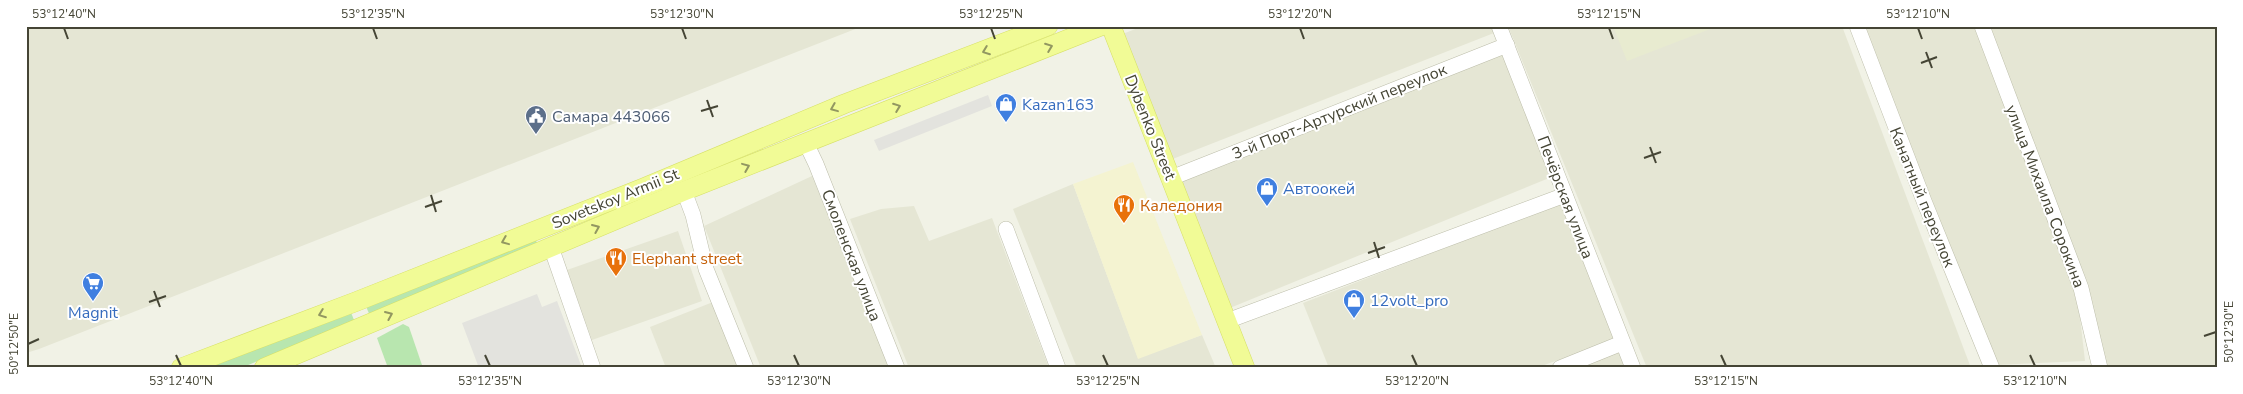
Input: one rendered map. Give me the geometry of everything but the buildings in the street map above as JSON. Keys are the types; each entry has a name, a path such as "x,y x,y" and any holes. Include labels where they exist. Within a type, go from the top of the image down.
{"main road":[{"name":"Sovetskoy Armii St","path":"181,368 355,302 844,104 1048,26"},
{"name":"Sovetskoy Armii St","path":"264,368 684,191 1101,26"},
{"name":"Dybenko Street","path":"1111,26 1246,368"},
{"path":"540,228 551,247"},
{"path":"355,302 366,325"}],"street":[{"name":"Печёрская улица","path":"1499,26 1633,368"},
{"name":"Канатный переулок","path":"1857,26 1924,201 1992,368"},
{"name":"улица Михаила Сорокина","path":"1982,26 2081,288 2100,368"},
{"name":"3-й Порт-Артурский переулок","path":"1171,178 1506,45"},
{"name":"Смоленская улица","path":"806,143 897,368"},
{"path":"684,191 693,215 706,269 746,368"},
{"path":"1227,321 1565,195"},
{"path":"1006,229 1058,368"},
{"path":"551,247 593,368"},
{"path":"1560,368 1622,343"}],"shaded area":[{"path":"26,26 863,26 26,353"},
{"path":"1143,26 1491,26 1494,33 1165,162 1115,37"},
{"path":"1508,26 1842,26 1971,368 1647,368"},
{"path":"1613,26 1718,26 1627,61"},
{"path":"1865,26 1978,26 2077,291 2085,361 1995,365"},
{"path":"1986,26 2217,26 2217,368 2104,368"},
{"path":"1506,53 1554,176 1225,310 1176,184"},
{"path":"988,95 992,106 879,151 874,140"},
{"path":"1133,162 1202,335 1138,359 1073,184"},
{"path":"812,176 890,368 761,368 704,226"},
{"path":"1073,184 1138,358 1202,335 1216,368 1077,368 1013,209"},
{"path":"1561,203 1614,340 1536,368 1329,368 1303,303"},
{"path":"914,206 929,241 992,218 1049,368 909,368 850,219 881,209"},
{"path":"678,231 702,301 592,340 567,270"},
{"path":"537,294 542,307 557,301 582,368 479,368 462,323"},
{"path":"713,302 739,368 666,368 650,327"},
{"path":"1619,351 1626,368 1578,368"}],"green space":[{"path":"532,232 538,245 370,316 363,299"},
{"path":"348,305 354,320 241,368 214,368 212,362"},
{"path":"403,324 409,327 423,368 388,368 377,338"}],"place":[{"name":"Kazan163","path":"1006,123"},
{"name":"Самара 443066","path":"536,135"},
{"name":"Автоокей","path":"1267,207"},
{"name":"Каледония","path":"1124,224"},
{"name":"Elephant street","path":"616,277"},
{"name":"Magnit","path":"93,302"},
{"name":"12volt_pro","path":"1354,319"}]}
